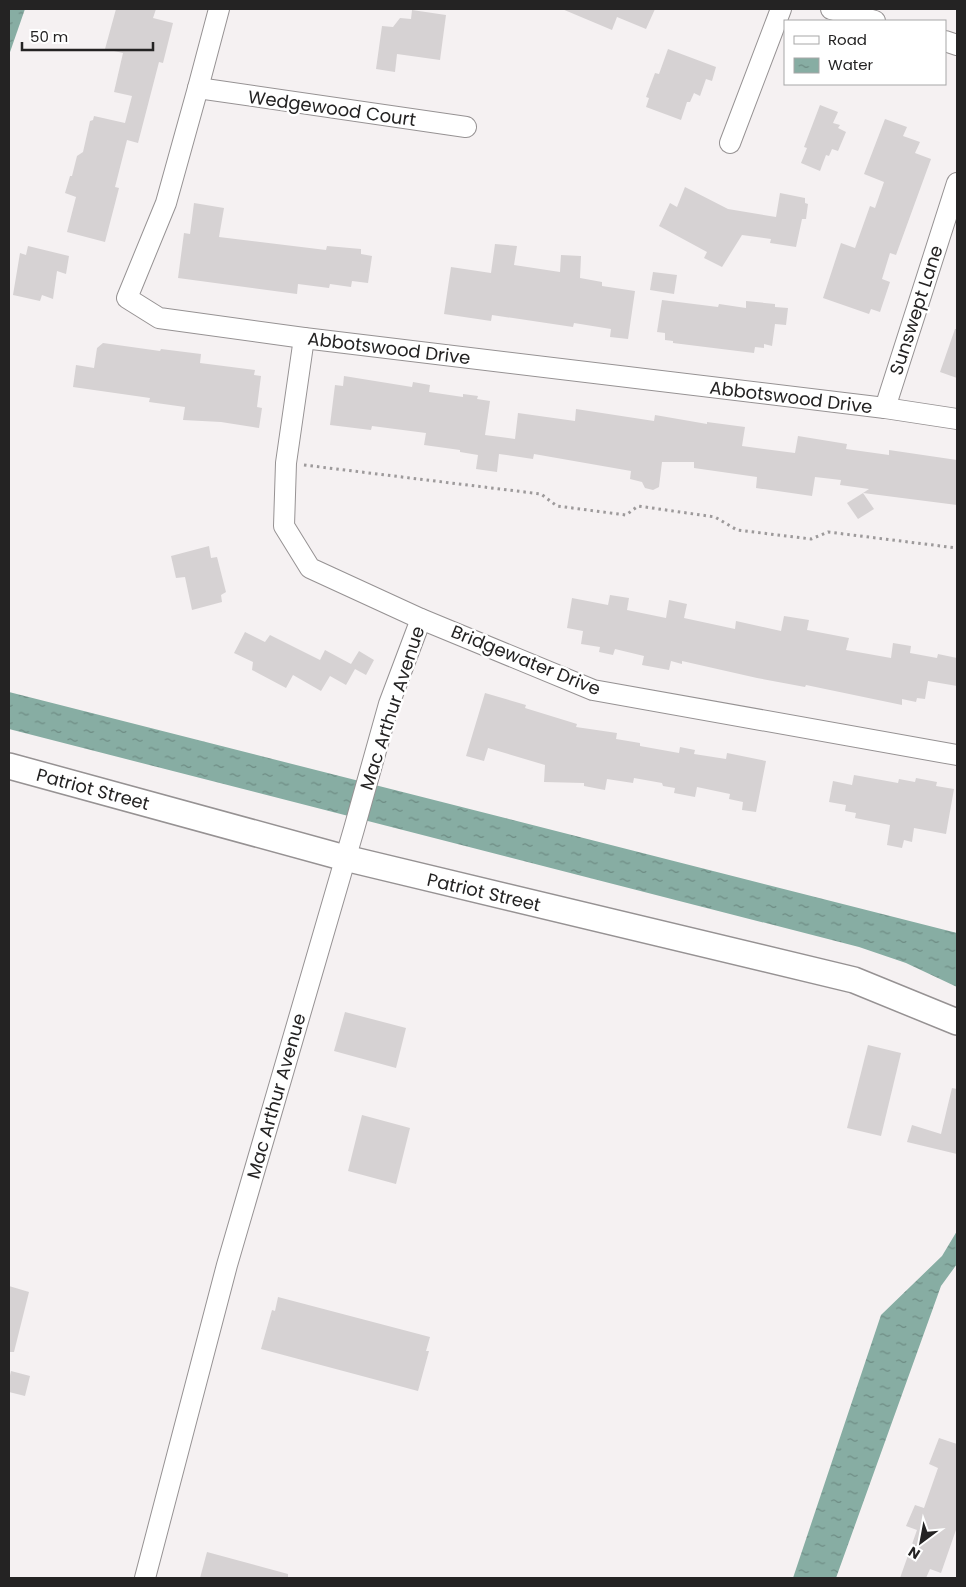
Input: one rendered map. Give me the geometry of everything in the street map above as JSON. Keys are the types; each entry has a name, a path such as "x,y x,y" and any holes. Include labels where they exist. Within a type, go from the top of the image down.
{"main road":[{"name":"Patriot Street","path":"9,766 345,858 854,980 957,1022"}],"street":[{"name":"Abbotswood Drive","path":"218,9 166,203 127,298 159,318 304,338 885,408 957,419"},
{"path":"730,143 781,9"},
{"path":"831,9 871,20"},
{"name":"Wedgewood Court","path":"198,88 466,127"},
{"name":"Sunswept Lane","path":"885,408 957,184"},
{"name":"Bridgewater Drive","path":"304,338 286,463 284,526 310,568 421,619 593,690 957,755"},
{"name":"Mac Arthur Avenue","path":"144,1578 226,1265 389,704 421,619"}],"path":[{"path":"286,463 541,494 557,506 626,516 638,506 715,517 736,530 811,539 828,532 957,548"}],"water":[{"path":"9,9 25,9 9,55"},
{"path":"9,692 957,933 957,987 906,963 859,947 9,729"},
{"path":"957,1231 957,1264 941,1286 836,1578 793,1578 881,1315 942,1256"}],"building":[{"path":"116,9 156,9 153,18 173,23 163,63 159,62 138,143 127,140 115,187 119,188 105,242 67,232 76,197 65,193 77,156 83,152 90,121 93,120 94,116 125,123 132,96 114,92 123,53 105,49"},
{"path":"562,9 655,9 646,29 617,17 612,30"},
{"path":"412,10 446,15 440,60 397,54 395,72 376,69 382,26 393,27 400,18 411,19"},
{"path":"668,49 716,67 712,81 706,79 700,96 694,93 690,102 687,102 681,120 646,107 649,98 646,97 655,73 659,74"},
{"path":"820,105 838,112 833,123 840,125 838,128 846,132 838,151 832,149 829,156 826,155 820,171 801,163 807,148 804,147"},
{"path":"885,119 907,127 903,136 920,142 915,153 931,159 896,255 890,253 882,279 890,282 880,312 871,309 869,314 823,298 841,243 855,248 870,206 875,208 884,182 864,174"},
{"path":"685,187 728,209 776,217 780,193 805,198 805,203 808,204 806,219 802,219 796,247 770,243 771,239 742,235 722,267 704,258 707,252 659,226 670,203 677,207"},
{"path":"194,203 224,208 219,237 326,250 327,246 361,249 361,254 372,256 368,283 352,281 351,287 330,284 329,288 298,284 297,294 178,278 184,233 190,234"},
{"path":"495,244 517,246 514,265 560,272 561,255 581,256 580,278 602,282 602,286 635,291 628,339 610,337 611,329 574,323 573,327 492,315 491,321 444,314 451,267 491,273"},
{"path":"28,246 69,256 66,274 57,271 53,299 42,295 40,301 13,295 20,253 26,255"},
{"path":"653,272 677,275 674,294 650,290"},
{"path":"662,300 718,307 719,304 746,308 746,301 775,304 775,307 788,308 786,325 775,324 772,346 764,344 764,348 755,347 754,353 673,343 673,341 665,340 665,333 657,332"},
{"path":"955,329 957,329 957,378 940,372"},
{"path":"103,343 160,351 161,349 201,354 200,363 255,370 254,375 261,376 257,407 262,408 259,428 221,422 183,420 185,407 149,402 150,398 73,387 76,365 94,368 97,348"},
{"path":"344,376 412,387 413,382 430,385 429,392 463,397 463,394 478,396 477,399 490,401 485,435 515,439 518,413 575,421 576,409 654,421 655,415 707,424 707,422 745,427 742,446 795,453 798,436 847,444 846,449 889,455 889,450 957,460 957,505 863,493 869,489 840,485 841,480 815,477 812,496 756,488 757,477 694,468 694,462 662,462 659,487 653,490 645,488 642,482 630,479 631,471 534,454 533,459 499,454 497,472 476,469 478,455 460,452 460,450 424,445 426,433 372,426 371,430 330,425 335,385 343,386"},
{"path":"863,493 874,509 858,519 847,503"},
{"path":"209,546 211,558 217,557 226,592 221,595 222,602 192,610 185,577 176,578 171,556"},
{"path":"610,595 629,598 627,610 666,618 669,600 687,604 684,618 735,629 736,621 781,631 784,616 809,620 807,630 849,638 846,650 891,658 893,643 911,646 910,653 937,658 938,654 957,658 957,686 928,681 925,699 917,698 916,702 902,699 902,705 806,685 805,687 757,678 682,661 682,664 671,661 669,670 642,665 644,656 615,649 613,655 599,652 600,647 581,644 583,631 567,628 572,598 608,605"},
{"path":"245,632 265,642 270,635 320,660 325,650 351,664 359,651 374,660 366,675 355,669 346,685 330,676 321,691 293,675 286,688 252,670 253,662 234,653"},
{"path":"485,693 526,705 525,708 577,724 576,727 617,733 616,739 640,743 640,746 679,753 680,747 695,750 694,754 726,759 727,753 766,761 756,812 742,810 743,802 729,799 730,794 697,787 695,797 674,793 675,788 663,786 662,783 634,778 633,783 607,779 605,790 584,786 584,783 544,782 545,765 488,748 484,761 466,756"},
{"path":"854,775 898,783 899,779 915,782 916,778 937,782 936,786 954,789 946,834 914,828 912,842 904,840 902,848 887,845 890,825 855,818 856,813 845,811 846,805 829,802 833,781 852,785"},
{"path":"345,1012 406,1028 396,1068 334,1051"},
{"path":"868,1045 901,1053 881,1136 847,1128"},
{"path":"952,1088 957,1089 957,1154 907,1142 912,1125 941,1134"},
{"path":"362,1115 410,1128 396,1184 348,1171"},
{"path":"9,1286 29,1292 14,1352 9,1352"},
{"path":"278,1297 430,1337 426,1351 429,1351 418,1391 261,1349 272,1310 275,1311"},
{"path":"11,1371 30,1376 25,1396 9,1392"},
{"path":"939,1438 957,1444 957,1527 941,1573 930,1569 926,1578 900,1578 917,1530 906,1526 915,1505 924,1508 938,1468 929,1464"},
{"path":"207,1552 288,1574 288,1578 200,1578"}]}
